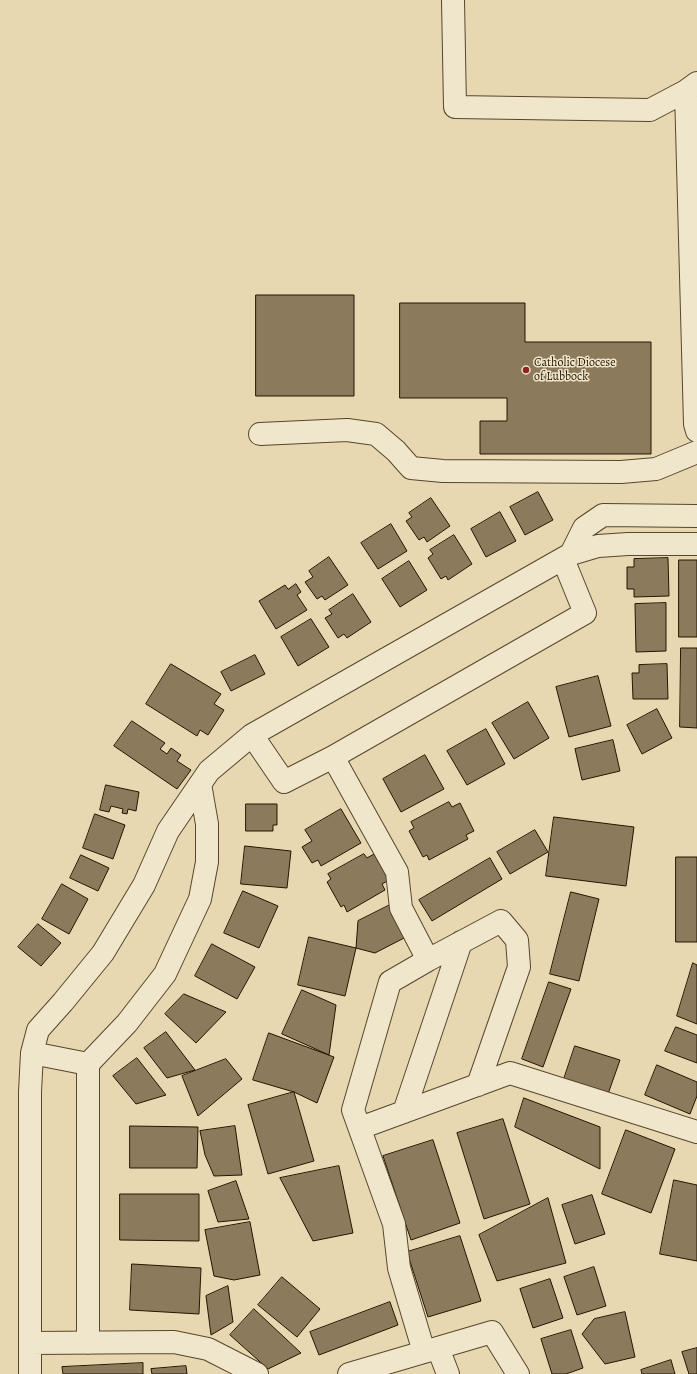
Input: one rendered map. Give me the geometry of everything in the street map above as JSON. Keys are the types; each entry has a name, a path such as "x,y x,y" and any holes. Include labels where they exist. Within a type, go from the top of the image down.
{"lane":[{"path":"453,0 455,107 650,110 692,87 695,424 697,431"},
{"path":"260,434 347,430 376,434 396,451 411,468 443,471 621,472 656,469 697,452"},
{"path":"252,735 284,782 333,757 585,613 567,557 584,528 603,515 697,516"},
{"path":"30,1374 30,1092 32,1053 38,1030 103,953 144,885 168,831 209,771 252,735 567,557 598,546 628,544 697,544"},
{"path":"333,757 397,872 401,908 428,960"},
{"path":"88,1343 88,1064 127,1023 165,974 200,899 207,862 207,824 200,784"},
{"path":"448,1374 431,1350 399,1268 394,1224 353,1110 390,982 501,921 517,940 519,967 478,1084"},
{"path":"404,1112 461,942"},
{"path":"32,1053 88,1064"},
{"path":"360,1128 510,1073 697,1132"},
{"path":"350,1374 492,1332 518,1374"},
{"path":"30,1343 174,1342 208,1348 257,1374"}],"building":[{"path":"256,295 354,295 354,396 256,396"},
{"name":"Catholic Diocese of Lubbock","path":"400,303 525,303 525,342 651,342 651,454 480,454 480,421 507,421 507,398 400,398"},
{"path":"538,492 553,520 525,535 510,507"},
{"path":"431,498 450,526 427,542 424,537 419,540 406,521 412,517 409,513"},
{"path":"500,512 516,541 486,557 471,529"},
{"path":"391,524 407,551 378,569 361,543"},
{"path":"454,535 472,564 448,580 446,576 441,579 428,558 433,554 430,550"},
{"path":"329,557 348,585 325,600 322,596 317,599 305,582 313,577 309,571"},
{"path":"668,558 669,596 634,597 634,589 627,589 627,567 634,567 634,559"},
{"path":"679,560 697,560 697,637 679,637"},
{"path":"409,561 427,590 400,607 382,579"},
{"path":"296,584 301,592 297,595 307,610 276,629 259,601 285,585 288,589"},
{"path":"353,594 371,622 347,638 344,634 338,638 325,618 332,614 329,610"},
{"path":"666,603 666,651 636,652 635,604"},
{"path":"311,619 329,647 298,666 281,637"},
{"path":"681,648 697,648 697,728 680,727"},
{"path":"255,655 265,674 231,691 221,672"},
{"path":"171,664 221,694 214,704 224,710 208,735 200,730 197,736 146,704"},
{"path":"667,664 668,699 633,699 632,673 639,673 639,665"},
{"path":"598,676 611,726 569,737 556,687"},
{"path":"528,702 549,738 514,759 492,723"},
{"path":"657,709 672,738 642,754 627,725"},
{"path":"132,721 165,743 160,749 167,754 171,748 181,755 177,761 191,770 177,789 114,746"},
{"path":"486,729 505,764 467,785 447,751"},
{"path":"613,740 620,771 582,780 575,749"},
{"path":"425,755 444,789 401,812 383,779"},
{"path":"106,785 139,792 136,811 128,809 127,814 122,813 123,809 111,806 109,812 100,810"},
{"path":"449,802 452,807 460,803 474,831 466,835 468,839 429,860 427,855 423,857 409,831 414,828 411,822"},
{"path":"246,804 277,804 277,825 273,825 273,831 246,831"},
{"path":"341,809 361,843 321,866 318,860 312,863 302,847 312,841 305,830"},
{"path":"95,814 125,825 113,859 83,848"},
{"path":"554,817 634,827 626,886 546,876"},
{"path":"535,830 548,852 510,874 497,852"},
{"path":"245,846 291,851 287,888 241,884"},
{"path":"364,854 367,858 374,854 389,880 382,884 385,890 347,912 344,905 341,907 327,882 331,879 328,874"},
{"path":"81,855 109,868 98,891 70,878"},
{"path":"676,857 697,857 697,942 676,942"},
{"path":"490,858 502,879 432,921 419,900"},
{"path":"62,884 88,899 69,934 42,919"},
{"path":"243,891 278,906 259,948 224,933"},
{"path":"571,892 599,899 579,981 550,974"},
{"path":"390,905 406,937 375,953 356,948 358,921"},
{"path":"38,924 61,943 41,966 18,947"},
{"path":"309,937 356,948 345,996 298,985"},
{"path":"212,944 255,967 237,999 195,976"},
{"path":"693,963 697,965 697,1024 677,1016"},
{"path":"549,982 571,989 543,1067 522,1059"},
{"path":"302,990 336,1005 329,1055 282,1034"},
{"path":"184,994 226,1012 196,1043 165,1014"},
{"path":"676,1027 697,1035 697,1063 665,1051"},
{"path":"166,1032 195,1070 167,1078 144,1048"},
{"path":"269,1033 334,1057 317,1103 294,1092 253,1080"},
{"path":"575,1046 620,1060 608,1094 564,1079"},
{"path":"137,1058 166,1095 136,1104 113,1076"},
{"path":"226,1059 242,1079 198,1116 182,1076"},
{"path":"657,1065 697,1082 697,1096 690,1114 645,1095"},
{"path":"294,1092 314,1161 268,1174 248,1105"},
{"path":"524,1098 600,1127 600,1169 515,1127"},
{"path":"503,1119 530,1204 484,1219 457,1133"},
{"path":"130,1126 198,1127 197,1168 130,1168"},
{"path":"235,1126 242,1175 214,1176 205,1155 200,1131"},
{"path":"626,1130 675,1149 651,1213 602,1194"},
{"path":"433,1140 460,1223 411,1240 383,1156"},
{"path":"339,1166 353,1233 313,1241 280,1178"},
{"path":"674,1180 697,1185 697,1261 660,1254"},
{"path":"236,1181 249,1219 218,1222 208,1191"},
{"path":"120,1194 199,1194 199,1241 120,1240"},
{"path":"592,1195 605,1234 575,1244 562,1205"},
{"path":"548,1198 566,1263 497,1281 479,1235"},
{"path":"250,1222 260,1275 234,1280 214,1276 205,1230"},
{"path":"460,1236 481,1301 428,1317 407,1252"},
{"path":"132,1264 201,1268 199,1314 130,1310"},
{"path":"594,1267 606,1306 577,1315 564,1277"},
{"path":"282,1277 320,1309 297,1337 258,1305"},
{"path":"550,1279 563,1318 533,1328 520,1289"},
{"path":"228,1286 233,1322 211,1335 206,1296"},
{"path":"390,1302 398,1325 319,1355 310,1332"},
{"path":"254,1309 301,1353 268,1369 230,1335"},
{"path":"625,1312 635,1357 605,1364 582,1334 594,1319"},
{"path":"571,1330 583,1368 566,1374 552,1374 541,1339"},
{"path":"697,1348 697,1374 689,1374 682,1352"},
{"path":"671,1360 675,1374 642,1374 641,1370"},
{"path":"143,1363 143,1374 63,1374 62,1367"},
{"path":"186,1366 187,1374 152,1374 151,1369"}],"place":[{"name":"Catholic Diocese of Lubbock","path":"526,370"}]}
